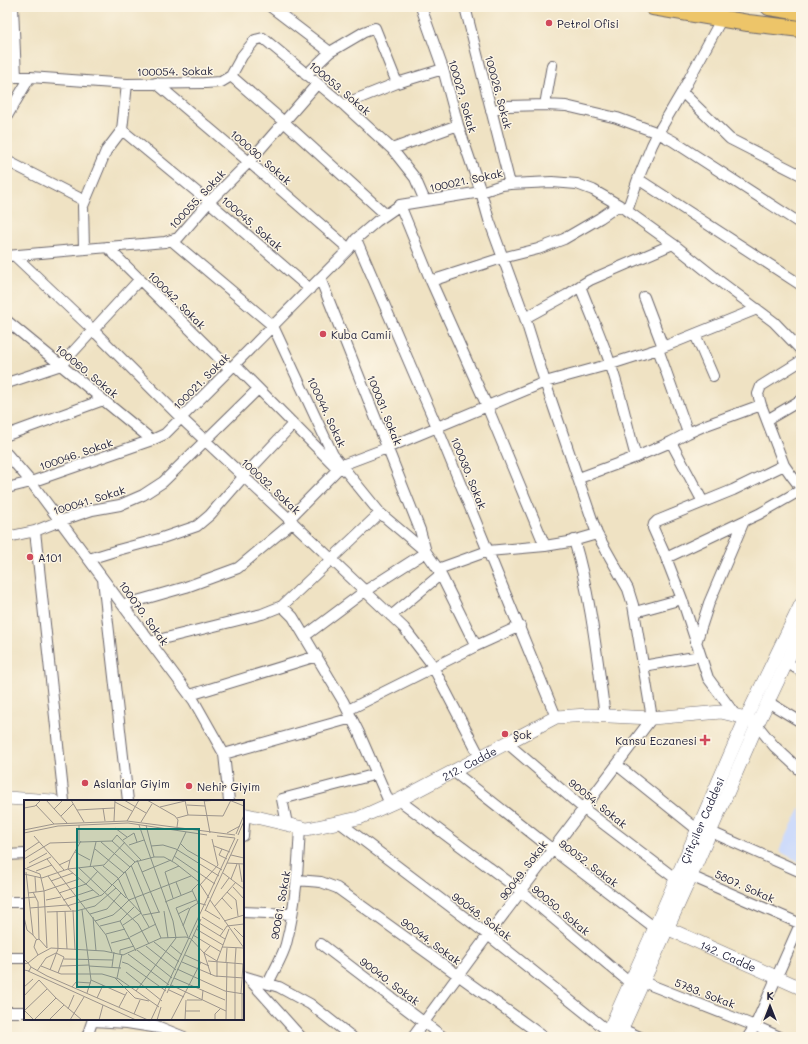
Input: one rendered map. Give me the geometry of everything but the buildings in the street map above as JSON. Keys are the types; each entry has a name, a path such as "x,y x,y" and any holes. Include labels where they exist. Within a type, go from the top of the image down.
{"main road":[{"path":"653,7 801,29"},
{"path":"769,7 801,12"}],"street":[{"path":"12,77 13,7"},
{"path":"271,7 330,52"},
{"name":"100027. Sokak","path":"421,7 443,69 458,125 489,220 525,318 545,382 597,534 628,589 633,605 652,718"},
{"name":"100026. Sokak","path":"465,7 510,184"},
{"path":"431,281 502,258 538,249 564,239 600,218 623,208 638,179 652,144 722,18"},
{"path":"306,75 330,52 364,32 375,28 396,83"},
{"name":"100053. Sokak","path":"231,76 242,56 255,40 263,38 345,106 392,149 415,178 425,201"},
{"path":"545,105 552,65"},
{"path":"345,106 352,101 396,83 443,69"},
{"path":"231,76 385,214"},
{"name":"100054. Sokak","path":"12,77 127,84 221,82 231,76"},
{"path":"7,116 30,77"},
{"name":"100030. Sokak","path":"156,83 349,249"},
{"path":"84,249 83,206 106,151 122,130 127,84"},
{"name":"100055. Sokak","path":"11,256 165,242 178,238 209,202 249,162 317,84"},
{"path":"682,92 730,139 801,175"},
{"path":"492,111 508,106 566,106 617,118 658,133 801,224"},
{"path":"392,149 458,125"},
{"name":"100045. Sokak","path":"122,130 209,202 310,289"},
{"path":"7,161 85,201"},
{"path":"638,179 801,285"},
{"name":"100021. Sokak","path":"152,440 165,434 310,289 349,249 356,239 385,214 400,205 481,192 502,185 552,182 577,184 593,190 623,208 673,244 774,322 801,350"},
{"path":"400,205 431,281 487,406 545,546"},
{"name":"100030. Sokak","path":"356,239 437,427 520,626 556,717"},
{"name":"100044. Sokak","path":"171,240 273,326 339,466 380,513 426,552 440,572 476,646"},
{"path":"525,318 567,295 590,280 673,244"},
{"name":"100042. Sokak","path":"107,247 339,466"},
{"name":"100032. Sokak","path":"11,256 93,330 181,418 404,628 431,663 480,757"},
{"name":"100031. Sokak","path":"320,278 420,530 426,552"},
{"path":"7,383 61,365 140,279"},
{"path":"580,286 610,364 626,416 636,457"},
{"path":"644,297 688,433"},
{"path":"123,605 186,587 238,568 291,520 339,466 387,448 545,382 660,348 757,309"},
{"name":"100060. Sokak","path":"9,325 61,365 152,440"},
{"path":"695,334 713,376"},
{"path":"666,558 759,514 801,489 784,465 758,394 761,386 801,361"},
{"name":"100041. Sokak","path":"7,537 35,532 60,521 92,510 120,505 143,495 163,482 258,388"},
{"path":"7,435 103,400"},
{"path":"767,420 801,400"},
{"path":"579,478 636,457 706,425 761,405"},
{"path":"89,559 159,539 197,526 210,516 244,476 293,424"},
{"name":"100046. Sokak","path":"7,488 31,482 152,440"},
{"path":"671,442 703,502"},
{"name":"100070. Sokak","path":"7,454 31,482 190,695 224,754 229,800"},
{"path":"784,465 733,490 657,521 653,528 682,599 708,678 746,720 801,771"},
{"path":"150,642 262,614 282,606 380,513"},
{"path":"696,643 709,604 744,521"},
{"path":"35,532 64,800"},
{"path":"391,616 440,572 488,551 545,546 597,534"},
{"path":"574,540 581,563 591,613 605,716"},
{"path":"305,636 365,591 426,552"},
{"path":"103,578 128,800"},
{"path":"634,612 682,599"},
{"name":"Çiftçiler Caddesi","path":"613,1034 630,983 660,926 682,875 698,830 746,720 801,604"},
{"path":"282,606 293,617 317,656 350,714 377,774 394,802"},
{"path":"224,754 350,714 433,667 520,626"},
{"name":"Çiftçiler Caddesi","path":"682,875 711,832 746,720 768,702 801,632"},
{"path":"190,695 317,656"},
{"path":"643,666 700,656"},
{"path":"786,662 801,671"},
{"path":"768,702 801,722"},
{"name":"212. Cadde","path":"244,814 307,829 359,818 394,802 556,717 605,716 652,718 720,712 746,720"},
{"name":"90049. Sokak","path":"414,1037 652,718"},
{"name":"90054. Sokak","path":"507,743 584,809 682,875"},
{"path":"617,765 698,830"},
{"name":"90052. Sokak","path":"453,771 553,850 660,926"},
{"path":"286,824 282,799 377,774"},
{"path":"7,798 38,800"},
{"name":"90050. Sokak","path":"394,802 522,892 630,983"},
{"name":"90048. Sokak","path":"339,822 613,1034 640,1037"},
{"name":"90061. Sokak","path":"268,984 286,946 297,880 300,827"},
{"path":"711,832 801,872"},
{"path":"7,855 24,854"},
{"name":"5807. Sokak","path":"682,875 801,923"},
{"name":"90044. Sokak","path":"297,880 322,882 337,888 544,1037"},
{"path":"7,902 24,902"},
{"path":"244,912 292,914"},
{"path":"748,1037 755,1026 801,923"},
{"name":"Çiftçiler Caddesi","path":"613,1034 643,982 660,926"},
{"name":"142. Cadde","path":"660,926 801,988"},
{"name":"90040. Sokak","path":"322,944 443,1037"},
{"path":"7,958 24,958"},
{"path":"245,977 279,987 310,1004 352,1037"},
{"path":"245,977 301,1037"},
{"name":"5783. Sokak","path":"643,982 780,1037"},
{"path":"7,1012 24,1012"},
{"path":"87,1037 93,1020 158,1028"},
{"path":"143,1020 170,1034 184,1037"}],"shaded area":[{"path":"801,807 801,863 779,851"}],"place":[{"name":"Petrol Ofisi","path":"549,23"},
{"name":"Kuba Camii","path":"323,334"},
{"name":"A101","path":"30,557"},
{"name":"Şok","path":"505,734"},
{"name":"Kansu Eczanesi","path":"705,740"},
{"name":"Aslanlar Giyim","path":"85,783"},
{"name":"Nehir Giyim","path":"189,786"}]}
